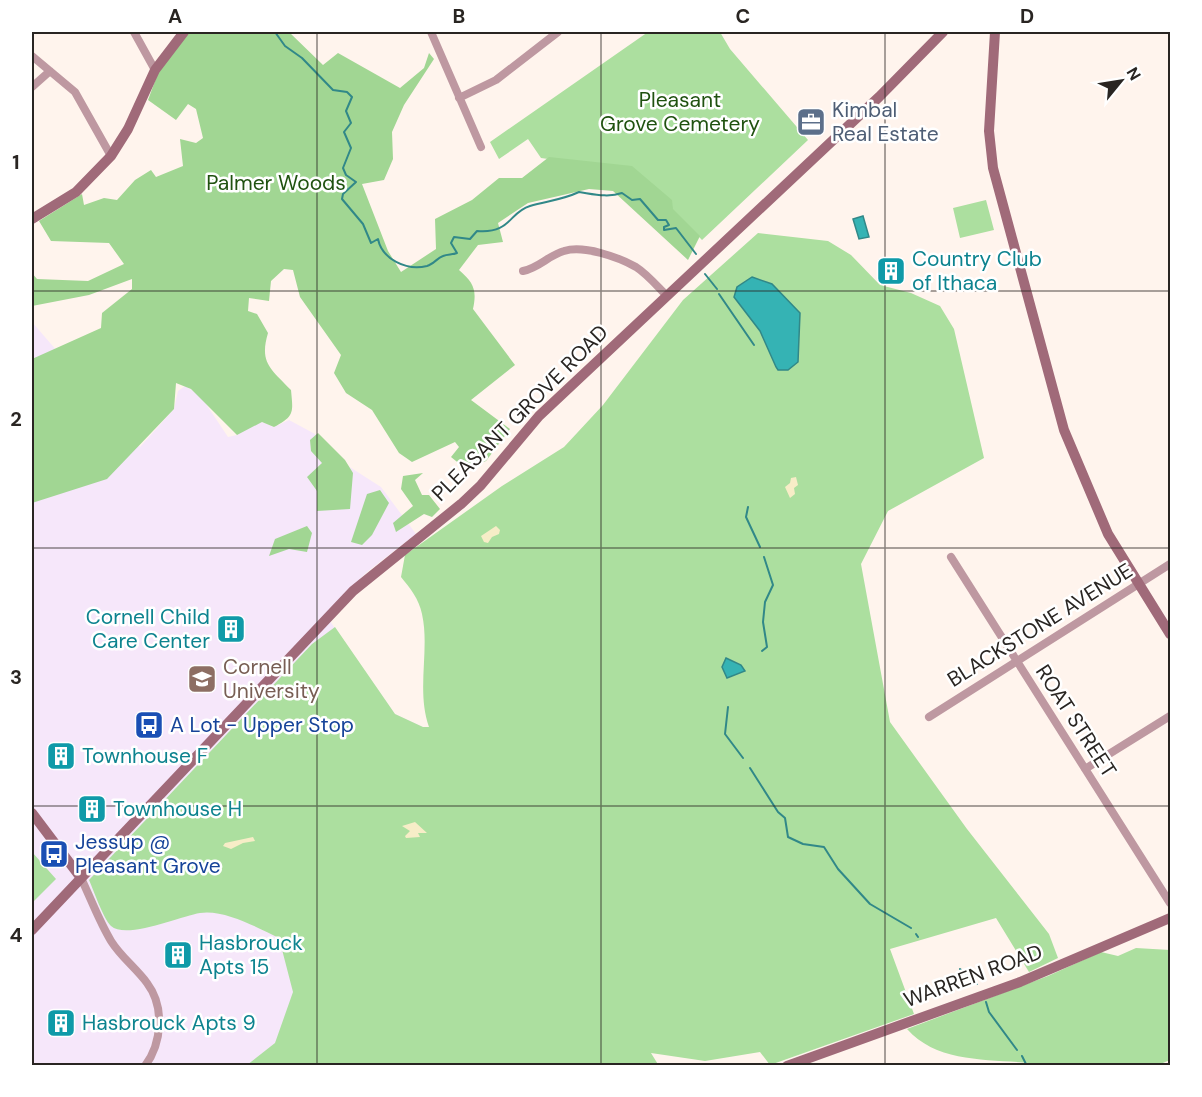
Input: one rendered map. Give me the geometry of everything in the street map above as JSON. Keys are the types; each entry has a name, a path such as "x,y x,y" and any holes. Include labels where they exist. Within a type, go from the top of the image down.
{"street":[{"path":"134,32 155,70"},
{"path":"32,219 76,192 111,156 128,129 155,70 184,32"},
{"path":"431,32 481,147"},
{"path":"459,98 496,80 558,32"},
{"name":"PLEASANT GROVE ROAD","path":"32,930 353,591 461,504 539,416 872,104 943,32"},
{"path":"995,32 989,130 998,187 1064,430 1108,534 1170,634"},
{"path":"32,56 75,92 111,156"},
{"path":"32,87 50,71"},
{"path":"523,271 532,269 564,251 577,250 610,257 634,266 666,295"},
{"name":"ROAT STREET","path":"951,557 1170,903"},
{"name":"BLACKSTONE AVENUE","path":"929,717 1170,564"},
{"path":"1085,769 1170,716"},
{"path":"34,821 81,878 110,939 146,982 155,999 159,1017 159,1032 151,1058 145,1065"},
{"name":"WARREN ROAD","path":"787,1065 1020,982 1170,918"}],"shaded area":[{"name":"Cornell University","path":"32,322 140,447 174,409 178,391 185,386 200,395 228,437 237,435 254,424 262,422 274,427 289,420 315,434 345,464 381,487 416,534 367,572 325,614 395,714 423,727 430,727 557,982 659,1065 32,1065"}],"green space":[{"name":"Palmer Woods","path":"188,32 289,32 323,65 338,53 400,88 424,68 429,53 434,59 404,105 392,132 393,159 384,180 362,184 388,251 401,272 436,249 435,219 472,200 499,178 522,178 549,157 632,166 672,200 673,209 700,236 688,260 613,191 589,189 528,203 498,223 503,242 478,245 459,270 473,287 475,297 473,309 515,365 471,400 510,429 486,461 466,469 451,457 459,447 455,442 412,462 399,453 372,410 346,393 334,373 341,355 300,297 293,270 284,269 271,281 269,301 249,298 248,311 257,314 268,333 265,352 269,365 291,390 292,408 286,420 274,427 262,422 237,435 191,389 176,383 174,409 107,479 32,503 32,359 101,328 102,313 132,289 132,279 89,295 32,306 32,273 37,279 88,281 124,264 109,243 51,241 39,221 82,194 84,205 104,198 117,200 135,180 151,170 156,177 183,166 180,139 196,143 203,138 196,109 188,104 176,120 148,100 164,57"},
{"name":"Pleasant Grove Cemetery","path":"648,32 720,32 730,49 808,140 702,240 659,196 584,164 541,158 528,139 499,159 490,142"},
{"path":"986,200 994,230 960,238 953,208"},
{"path":"758,233 828,241 851,255 880,285 911,293 940,306 954,329 984,458 888,511 861,564 890,722 967,829 1049,934 1058,958 1029,972 996,918 890,949 914,1014 770,1065 760,1052 705,1061 651,1053 659,1066 247,1065 275,1043 293,992 279,938 241,920 209,913 191,915 141,929 118,930 108,922 89,880 312,644 335,627 395,714 423,727 429,727 425,713 423,684 424,628 419,603 401,577 405,555 502,486 564,447 603,405 683,300"},
{"path":"318,433 345,460 353,473 350,509 317,511 317,491 307,477 322,463 311,451 310,440"},
{"path":"423,473 415,480 422,495 429,495 440,509 432,517 424,514 396,532 393,523 413,506 401,489 403,476"},
{"path":"380,490 389,503 372,535 362,545 351,542 367,494"},
{"path":"307,526 312,533 307,552 289,549 269,556 275,539"},
{"path":"32,852 56,879 32,903"},
{"path":"1136,948 1170,950 1170,1060 1158,1065 1031,1066 1029,1063 964,1057 933,1048 919,1040 907,1029 1048,976 1101,952 1118,956"}],"sand":[{"path":"796,477 798,485 794,488 795,494 790,498 785,487 790,483 791,478"},
{"path":"496,526 500,530 499,534 492,537 488,543 484,542 481,536"},
{"path":"415,822 427,833 418,833 420,837 406,838 405,836 410,831 402,826"},
{"path":"253,837 255,841 243,843 231,849 223,846 225,843"}],"water":[{"path":"863,216 869,237 859,239 853,219"},
{"path":"752,277 772,284 800,313 798,362 788,370 778,370 760,331 734,297 737,287"},
{"path":"726,658 741,665 745,671 727,678 722,667"}],"waterway":[{"path":"275,32 285,46 302,58 333,90 347,92 352,97 346,111 351,123 344,132 351,148 343,168 346,175 356,182 343,194 342,199 363,224 371,243 378,239 384,252 396,262 411,267 429,265 445,255 457,253 451,243 454,237 470,239 477,231 488,231 503,226 523,209 579,192 595,195 622,193 632,200 640,199 658,220 666,220 669,225 664,227 664,230 676,228 696,254"},
{"path":"705,274 717,289"},
{"path":"719,294 754,345"},
{"path":"748,507 746,517 760,547"},
{"path":"762,651 767,647 763,622 765,602 773,585 764,557"},
{"path":"728,707 725,734 743,758"},
{"path":"750,768 778,812 785,818 788,837 803,844 824,847 838,869 870,904 911,928"},
{"path":"960,969 977,984"},
{"path":"986,1002 989,1012 1017,1050"},
{"path":"1022,1056 1027,1066"}],"place":[{"name":"Kimbal Real Estate","path":"811,122"},
{"name":"Country Club of Ithaca","path":"891,271"},
{"name":"Cornell Child Care Center","path":"231,629"},
{"name":"Cornell University","path":"202,679"},
{"name":"A Lot - Upper Stop","path":"149,725"},
{"name":"Townhouse F","path":"61,756"},
{"name":"Townhouse H","path":"92,809"},
{"name":"Jessup @ Pleasant Grove","path":"54,854"},
{"name":"Hasbrouck Apts 15","path":"178,955"},
{"name":"Hasbrouck Apts 9","path":"61,1023"}]}
